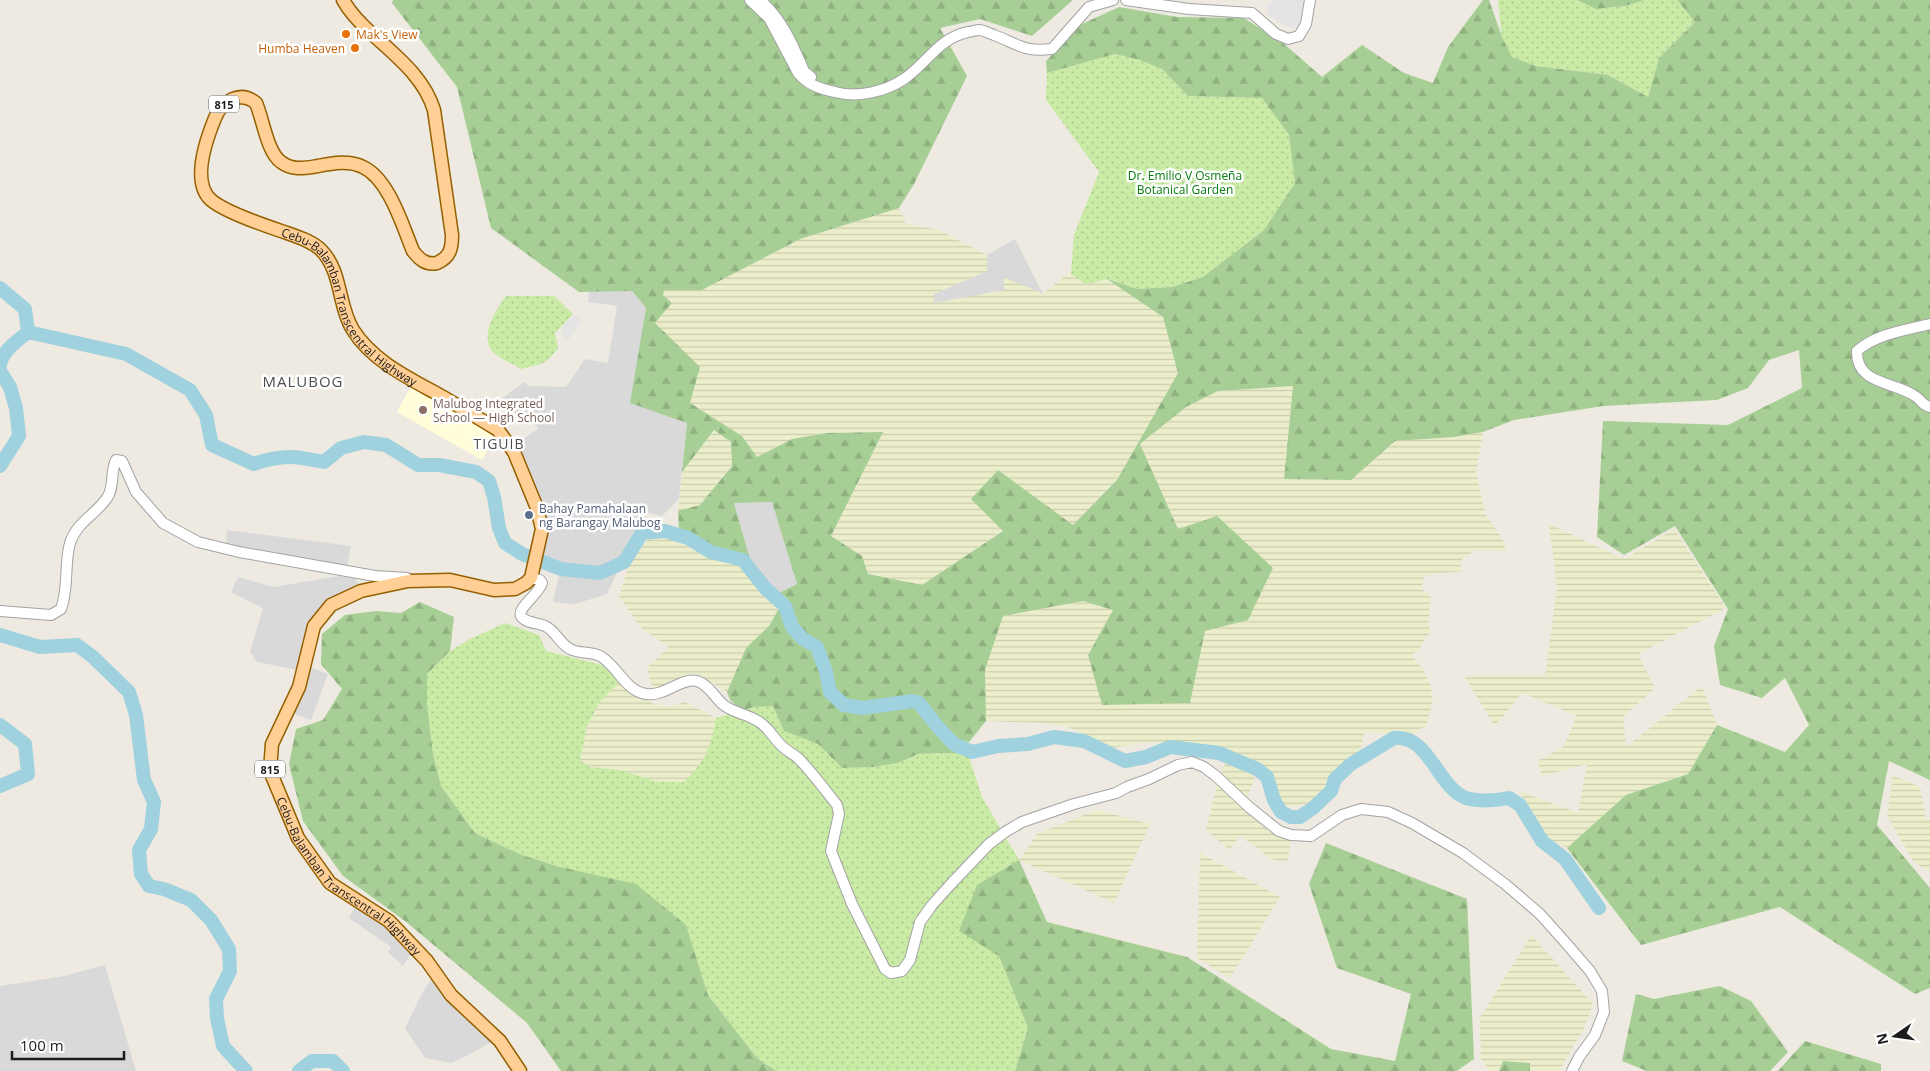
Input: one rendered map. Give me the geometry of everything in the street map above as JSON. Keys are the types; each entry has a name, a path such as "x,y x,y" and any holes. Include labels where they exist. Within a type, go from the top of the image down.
{"main road":[{"name":"Cebu-Balamban Transcentral Highway","path":"344,0 355,18 408,66 422,84 431,100 452,236 450,253 437,263 425,263 419,258 379,179 362,166 352,163 336,163 299,169 280,162 274,154 256,103 247,97 236,98 224,103 215,119 203,156 201,175 203,188 210,200 216,204 301,238 321,250 329,261 352,329 360,341 374,355 400,373 498,430 514,452 537,508 542,529 539,550 532,572 526,583 515,589 494,590 450,580 408,582 361,591 331,605 314,626 299,687 272,744 270,770 298,838 330,883 389,921 427,961 452,994 500,1041 520,1071"}],"street":[{"path":"750,0 769,18 804,81 813,86 847,96 883,89 904,79 945,41 961,34 979,30 1004,39 1021,48 1035,51 1052,48 1089,7 1113,0"},
{"path":"760,0 774,13 782,25 804,71 810,77 824,83 864,94"},
{"path":"1126,0 1252,13 1276,34 1288,39 1299,36 1306,24 1310,0"},
{"path":"1930,324 1865,343 1857,351 1857,359 1860,368 1872,378 1915,396 1923,405 1930,407"},
{"path":"0,611 51,615 61,609 67,578 70,543 81,524 108,498 113,482 116,460 122,461 136,492 163,522 198,542 239,552 375,576 414,578 423,581"},
{"path":"532,572 542,583 535,596 522,607 520,612 525,620 546,627 569,649 593,653 602,657 626,683 638,692 657,694 686,682 697,681 707,686 727,708 756,720 798,759 837,805 839,814 831,851 852,904 885,969 892,973 902,970 910,960 920,922 932,905 989,844 1006,832 1022,822 1074,804 1116,794 1127,787 1178,765 1192,762 1204,767 1216,776 1278,831 1291,835 1311,836 1342,815 1361,809 1388,812 1412,823 1463,853 1505,884 1540,914 1590,971 1602,991 1604,1012 1595,1035 1579,1056 1572,1071"}],"shaded area":[{"path":"1274,0 1309,0 1300,27 1293,28 1283,25 1268,14 1267,5"},
{"path":"899,208 906,224 939,230 987,255 987,271 934,294 934,303 1005,290 1003,277 1043,294 1068,273 1086,284 1107,279 1163,317 1178,373 1117,480 1073,525 1003,530 922,585 868,574 862,556 831,536 883,432 827,433 792,439 757,458 742,436 690,403 655,323 672,303 663,295 664,290 702,290 800,239"},
{"path":"1015,239 1043,294 1003,277 1005,290 934,303 934,294 986,271 987,255"},
{"path":"590,280 623,281 646,308 631,403 687,423 679,499 662,516 645,512 607,594 575,604 553,602 561,565 541,555 542,544 514,446 539,428 498,401 525,382 529,386 566,387 585,359 608,363 617,306 588,302"},
{"path":"573,315 577,316 581,321 568,340 563,337 561,328"},
{"path":"412,384 496,436 482,460 397,412"},
{"path":"1293,386 1284,479 1351,480 1395,441 1454,437 1483,432 1476,471 1485,514 1503,540 1506,551 1475,550 1460,561 1462,571 1425,575 1421,588 1431,597 1428,625 1431,632 1425,638 1419,651 1411,655 1422,668 1430,684 1433,699 1426,726 1408,736 1365,731 1360,751 1310,803 1281,808 1269,770 1258,762 1228,753 1181,742 1143,743 1114,748 1068,727 1040,723 986,721 985,670 1003,616 1083,601 1113,610 1088,655 1190,703 1205,631 1248,620 1178,529 1140,444 1186,407 1218,391"},
{"path":"714,430 731,442 732,465 700,505 678,511 682,472"},
{"path":"772,502 798,584 770,597 754,577 734,503"},
{"path":"1549,524 1624,559 1674,529 1726,608 1638,654 1655,688 1623,717 1626,747 1702,686 1717,725 1688,774 1626,795 1567,848 1544,836 1519,791 1578,813 1587,764 1542,776 1538,761 1564,746 1577,716 1522,693 1495,726 1464,676 1545,676 1557,588"},
{"path":"227,530 351,546 347,569 226,546"},
{"path":"661,536 738,564 778,610 769,626 746,648 727,692 697,673 683,677 654,692 647,668 669,647 640,627 619,596 631,561 649,538"},
{"path":"339,576 355,578 360,586 328,602 298,670 257,662 250,652 263,608 231,592 238,577 274,587"},
{"path":"310,667 328,674 311,720 292,713"},
{"path":"620,681 631,693 655,704 669,707 685,702 716,718 712,742 697,769 684,782 657,782 620,770 589,767 580,760 587,726 599,703"},
{"path":"1225,762 1256,775 1247,797 1221,775"},
{"path":"1893,775 1920,787 1926,819 1930,819 1930,872 1913,861 1887,816"},
{"path":"1217,785 1276,836 1291,839 1288,861 1271,859 1240,835 1230,850 1206,830"},
{"path":"1097,810 1150,824 1114,903 1019,860 1037,834"},
{"path":"1200,853 1280,897 1230,978 1197,958"},
{"path":"356,904 388,924 413,950 403,966 388,952 391,947 349,918"},
{"path":"1531,935 1593,1004 1584,1028 1559,1071 1530,1071 1530,1063 1503,1061 1499,1071 1490,1071 1481,1059 1480,1018"},
{"path":"105,965 136,1071 0,1071 0,986 64,976"},
{"path":"433,976 494,1041 452,1063 425,1058 405,1028 421,995"}],"green space":[{"path":"393,0 1073,0 1032,36 980,19 940,28 967,76 914,184 899,208 800,239 702,290 664,290 663,295 672,303 655,323 700,367 690,403 742,436 757,457 792,439 827,433 883,432 831,536 862,556 868,574 922,585 1003,531 971,499 998,470 1073,525 1117,480 1178,373 1163,317 1107,279 1137,289 1172,287 1203,277 1264,230 1295,183 1289,135 1262,98 1188,96 1162,69 1140,60 1115,54 1047,73 1046,61 1082,24 1119,7 1177,17 1244,18 1283,43 1322,77 1362,45 1404,73 1433,83 1448,47 1483,0 1489,0 1502,37 1512,57 1536,66 1608,75 1648,97 1659,58 1695,22 1677,0 1930,0 1930,780 1889,761 1877,825 1930,888 1930,988 1915,994 1780,907 1641,945 1567,848 1626,795 1688,774 1717,725 1785,752 1809,725 1785,678 1762,698 1720,685 1714,646 1728,609 1675,526 1624,555 1597,537 1603,421 1728,425 1802,388 1799,350 1769,360 1748,388 1717,400 1603,406 1514,420 1483,432 1454,437 1395,441 1351,480 1284,479 1293,386 1218,391 1186,407 1140,444 1178,529 1217,516 1273,568 1248,620 1205,631 1190,703 1102,705 1088,655 1113,610 1083,601 1003,616 985,670 986,721 969,742 958,740 948,733 923,701 913,697 845,702 837,695 821,643 807,636 796,624 788,602 779,593 797,584 772,502 734,503 750,560 713,550 694,535 679,530 678,511 700,505 732,466 731,442 714,430 682,472 687,423 630,403 646,308 632,291 579,292 491,228 457,87 392,3"},
{"path":"1498,0 1577,0 1596,9 1625,6 1645,0 1677,0 1695,22 1659,58 1648,97 1608,75 1536,66 1512,57 1502,38"},
{"path":"1577,0 1645,0 1625,6 1596,9"},
{"name":"Dr. Emilio V Osmeña Botanical Garden","path":"1115,54 1140,60 1162,69 1188,96 1262,98 1289,135 1295,183 1264,230 1203,277 1172,287 1137,289 1107,279 1086,284 1071,274 1074,235 1099,172 1046,100 1047,73"},
{"path":"506,296 554,296 573,314 555,333 558,348 546,361 521,369 494,353 490,347 488,332 490,324"},
{"path":"420,602 454,617 450,651 427,674 427,704 433,754 441,786 475,833 522,855 560,867 636,884 686,925 708,995 757,1058 776,1071 561,1071 527,1023 405,921 343,876 303,821 289,764 296,729 323,720 342,689 321,664 322,634 345,615 376,611 401,613"},
{"path":"783,607 793,633 801,642 816,649 827,694 842,707 863,709 903,707 913,703 917,704 939,732 951,743 968,754 918,754 898,763 873,767 842,768 818,744 784,731 773,706 753,707 742,711 730,700 727,692 746,648 769,626 778,610"},
{"path":"505,623 539,635 546,651 602,665 620,681 599,703 587,726 580,760 589,767 620,770 657,782 684,782 706,753 716,718 753,707 773,706 784,731 818,744 842,768 873,767 898,763 918,754 968,754 982,797 1019,860 977,885 999,956 1028,1028 1015,1071 776,1071 757,1058 708,995 686,925 560,867 522,855 475,833 441,786 433,754 427,704 427,674 450,651 470,639"},
{"path":"1326,843 1467,899 1474,1059 1457,1071 1015,1071 1028,1028 999,956 959,931 977,885 1019,860 1047,922 1187,957 1331,1049 1395,1061 1411,994 1337,968 1309,884"},
{"path":"1720,986 1751,1001 1788,1052 1770,1071 1647,1071 1622,1061 1636,994 1654,999"},
{"path":"1805,1041 1881,1064 1881,1071 1778,1071"},
{"path":"1503,1061 1530,1063 1530,1071 1499,1071"}],"waterway":[{"path":"0,288 25,309 28,332 7,351 0,365"},
{"path":"28,332 126,354 190,390 206,415 212,445 254,464 281,457 305,458 324,462 341,448 364,442 386,445 418,465 439,465 476,472 489,481 494,497 499,528 505,543 522,554 561,569 600,573 624,562 642,533 665,531 688,538 711,552 743,560 765,588 785,606 792,627 803,639 817,647 826,672 830,692 844,705 863,708 913,701 919,703 954,744 972,752 998,746 1028,744 1054,737 1084,741 1125,761 1146,757 1170,747 1219,753 1257,769 1267,777 1274,800 1281,812 1291,817 1300,817 1331,791 1335,779 1351,764 1394,738 1406,739 1416,744 1448,784 1466,798 1487,801 1509,798 1520,805 1542,841 1565,859 1599,908"},
{"path":"0,371 10,387 16,408 19,436 0,466"},
{"path":"0,635 40,647 77,645 93,657 129,692 136,715 144,780 154,802 151,829 139,850 141,874 149,886 164,889 191,900 211,920 229,949 230,971 216,999 217,1018 223,1046 246,1071"},
{"path":"0,725 25,744 28,774 0,786"},
{"path":"299,1071 312,1061 333,1061 343,1071"}],"place":[{"name":"Mak's View","path":"346,34"},
{"name":"Humba Heaven","path":"355,48"},
{"name":"Malubog Integrated School — High School","path":"423,410"},
{"name":"Bahay Pamahalaan ng Barangay Malubog","path":"529,515"}],"district":[{"name":"MALUBOG","path":"303,381"},
{"name":"TIGUIB","path":"499,443"}]}
